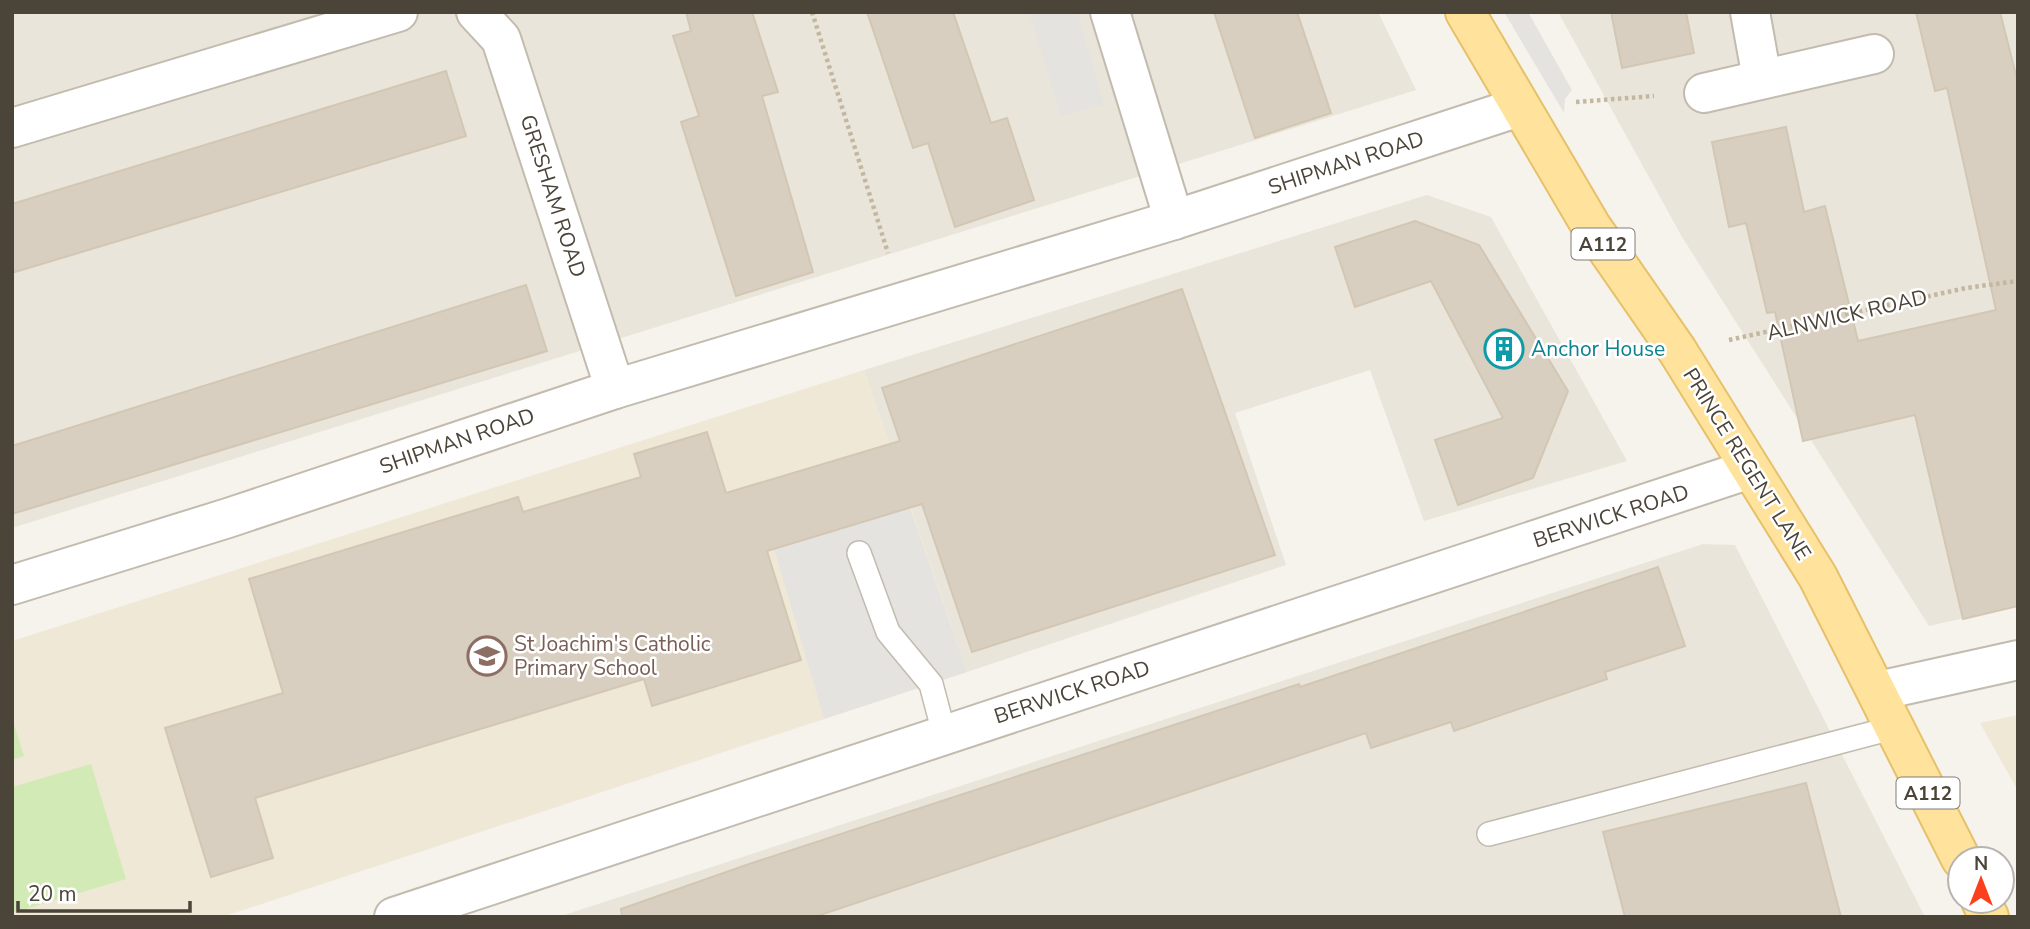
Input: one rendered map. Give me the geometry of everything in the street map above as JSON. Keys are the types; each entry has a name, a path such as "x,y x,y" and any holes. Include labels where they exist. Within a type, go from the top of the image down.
{"main road":[{"name":"PRINCE REGENT LANE","path":"1465,12 1591,226 1676,351 1818,577 1954,845"}],"street":[{"path":"12,128 398,12"},
{"name":"GRESHAM ROAD","path":"476,12 501,39 615,388"},
{"path":"1110,12 1174,220"},
{"path":"1749,12 1762,79"},
{"path":"1704,93 1874,54"},
{"name":"SHIPMAN ROAD","path":"12,585 228,518 615,388 812,331 1174,220 1519,107"},
{"name":"BERWICK ROAD","path":"394,917 944,733 1750,470"},
{"path":"1878,691 2018,660"}],"lane":[{"path":"859,553 888,632 930,684 944,733"},
{"path":"1489,834 1896,727"}],"path":[{"path":"812,12 903,301"},
{"path":"1519,107 1704,93"},
{"name":"ALNWICK ROAD","path":"1676,351 1966,288 2018,281"}],"shaded area":[{"path":"12,12 1378,12 1416,90 12,528"},
{"path":"1029,12 1077,12 1104,104 1061,116"},
{"path":"1504,12 1528,12 1572,90 1565,99 1564,113"},
{"path":"1558,12 2018,12 2018,606 1929,626 1682,237"},
{"path":"1427,195 1491,217 1627,461 1424,521 1370,370 1235,413 1286,565 967,672 864,370"},
{"name":"St Joachim's Catholic Primary School","path":"864,370 967,672 222,917 12,917 12,641"},
{"path":"910,508 967,672 824,719 774,548"},
{"path":"1703,544 1735,545 1925,917 558,917"},
{"path":"2018,715 2018,791 1980,723"}],"green space":[{"path":"12,718 24,756 12,760"},
{"path":"91,764 126,879 12,913 12,787"}],"building":[{"path":"686,12 752,12 778,92 762,96 813,272 736,296 681,122 699,116 673,36 691,31"},
{"path":"867,12 953,12 991,123 1007,118 1034,200 955,227 928,143 913,148"},
{"path":"1214,12 1297,12 1331,113 1255,138"},
{"path":"1611,12 1686,12 1694,53 1622,68"},
{"path":"1916,12 2000,12 2018,83 2018,606 1963,619 1915,415 1803,441 1775,312 1767,313 1746,223 1729,227 1712,142 1786,127 1804,212 1825,206 1858,341 1996,310 1947,88 1935,91"},
{"path":"446,71 466,136 12,273 12,204"},
{"name":"Anchor House","path":"1415,221 1479,245 1568,391 1533,478 1458,505 1435,440 1503,418 1431,281 1355,307 1335,247"},
{"path":"526,285 547,351 12,514 12,446"},
{"path":"1182,289 1275,555 972,652 922,504 767,551 801,660 652,706 644,679 255,798 273,858 211,877 165,728 283,693 249,579 518,497 523,512 641,477 634,454 707,432 726,493 900,441 882,388"},
{"path":"1658,567 1685,646 1605,672 1607,679 1454,731 1451,722 1371,748 1366,733 814,917 622,917 621,909 752,863 1299,684 1300,687"},
{"path":"1806,783 1841,917 1625,917 1603,832"}],"place":[{"name":"Anchor House","path":"1504,349"},
{"name":"St Joachim's Catholic Primary School","path":"487,656"}]}
